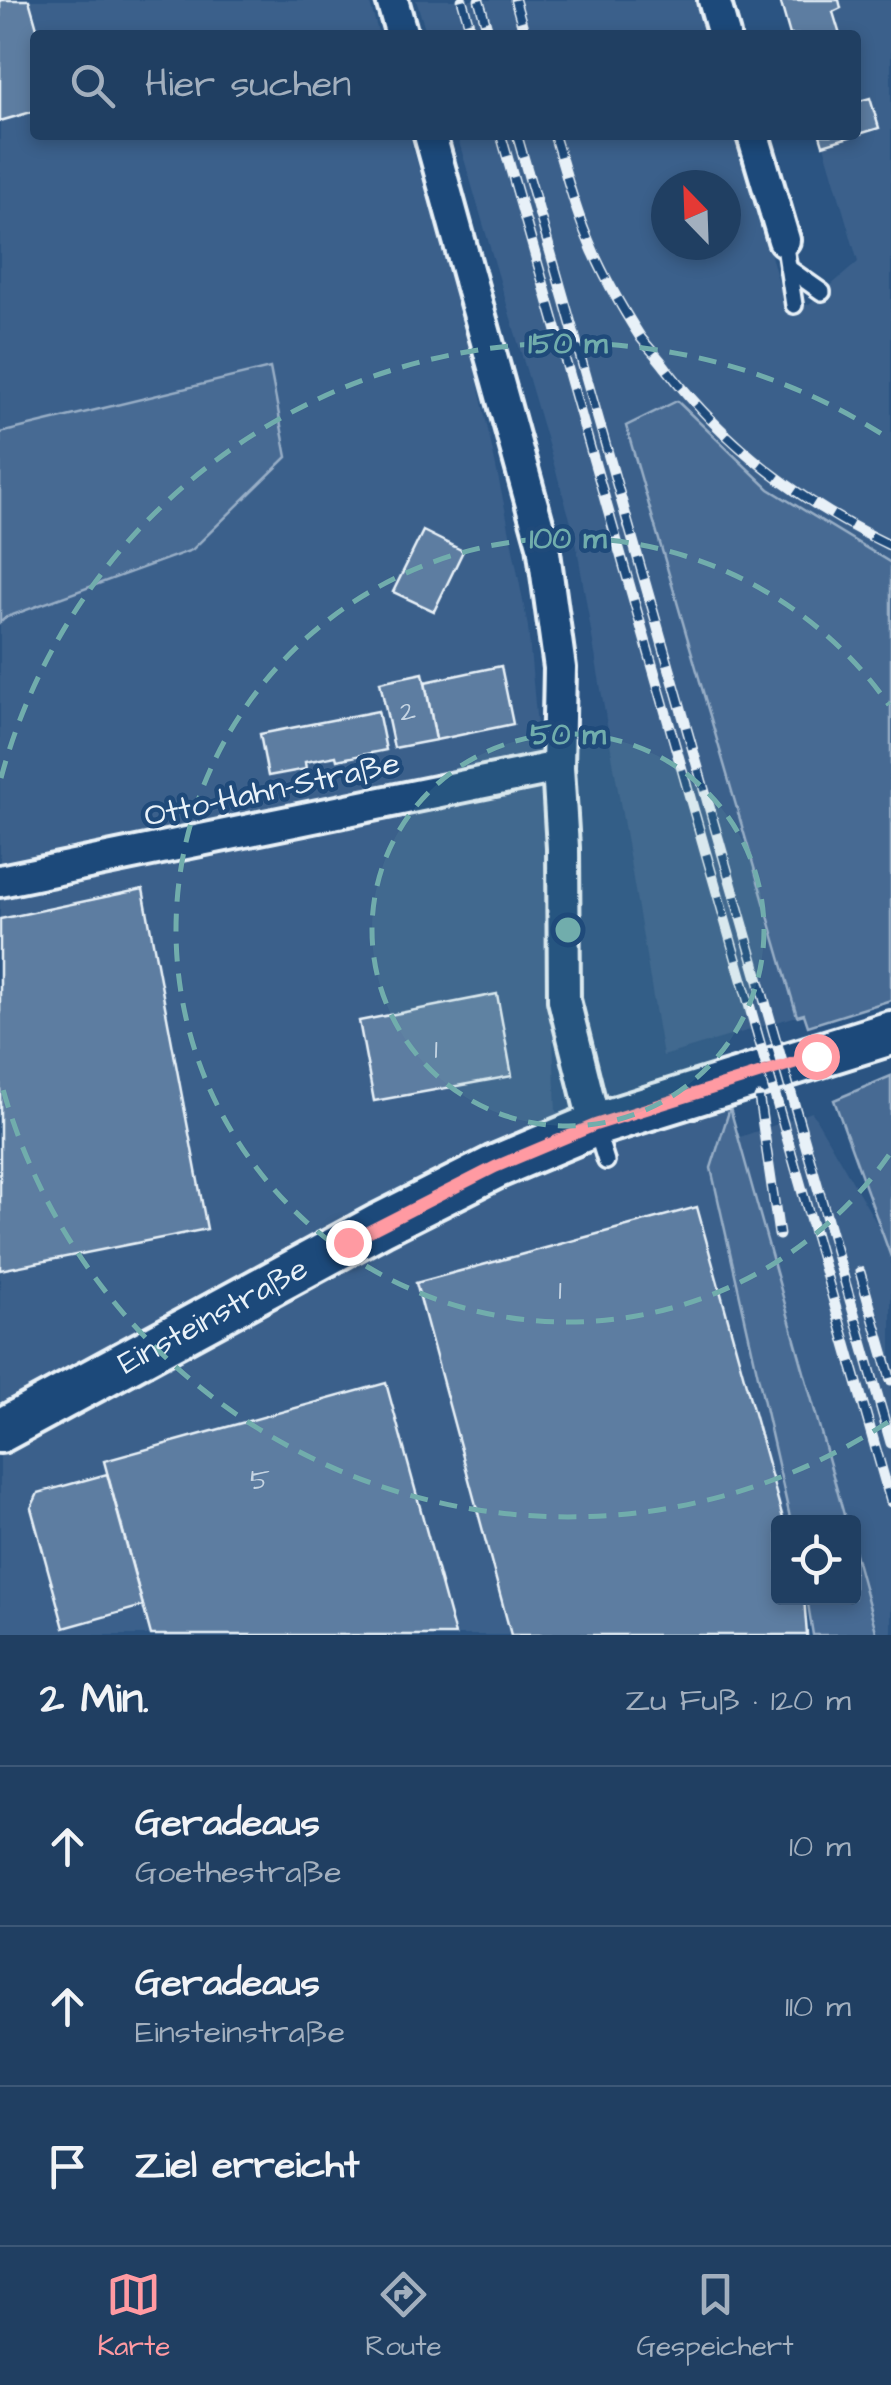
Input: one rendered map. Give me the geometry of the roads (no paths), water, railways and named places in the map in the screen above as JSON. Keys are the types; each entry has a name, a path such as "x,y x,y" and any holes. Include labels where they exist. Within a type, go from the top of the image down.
{"street":[{"path":"392,0 401,30"},
{"path":"714,0 723,30"},
{"path":"431,140 543,544 560,668 558,767 564,1000 600,1143"},
{"path":"754,140 786,254"},
{"name":"Otto-Hahn-Straße","path":"0,881 558,767"},
{"name":"Einsteinstraße","path":"0,1431 495,1167 600,1143 762,1071 891,1033"}],"lane":[{"path":"786,254 822,292"},
{"path":"786,254 794,305"}],"railway":[{"path":"462,0 471,30"},
{"path":"479,0 488,30"},
{"path":"515,0 524,30"},
{"path":"502,140 891,1502"},
{"path":"518,140 891,1443"},
{"path":"555,140 593,250 641,338 690,397 740,448 826,511 891,546"},
{"path":"759,1098 779,1235"},
{"path":"860,1272 891,1380"}]}
